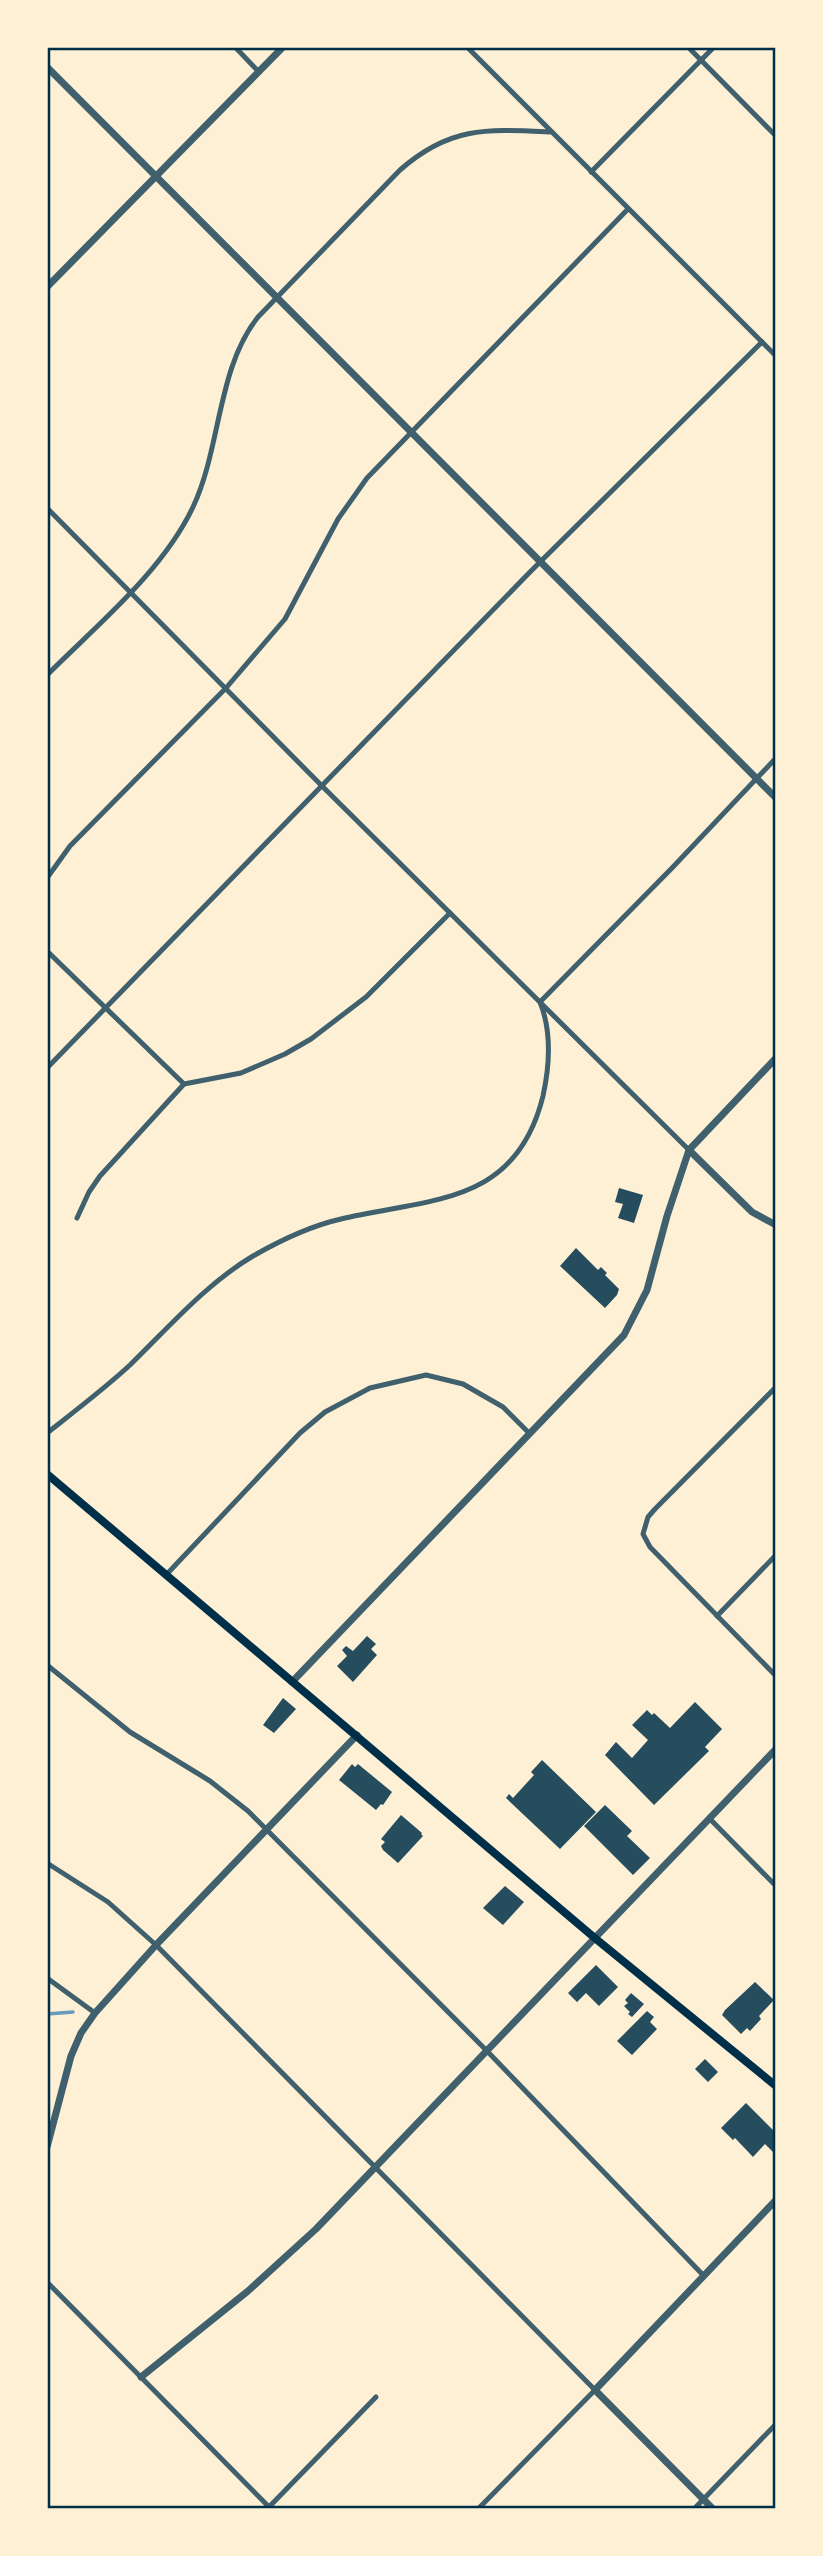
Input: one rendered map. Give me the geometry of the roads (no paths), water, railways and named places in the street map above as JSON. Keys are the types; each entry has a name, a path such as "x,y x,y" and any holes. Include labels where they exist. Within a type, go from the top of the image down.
{"main road":[{"path":"47,1474 596,1939 776,2086"}],"street":[{"path":"235,47 258,72"},
{"path":"48,286 283,47"},
{"path":"467,47 776,356"},
{"path":"688,47 776,136"},
{"path":"591,172 714,47"},
{"path":"47,67 776,798"},
{"path":"47,675 131,590 167,549 194,506 207,468 233,367 243,340 258,317 420,152 446,139 476,131 550,132"},
{"path":"47,878 99,815 226,688 285,620 338,519 354,495 628,209"},
{"path":"47,1068 540,562 762,342"},
{"path":"47,508 321,785 742,1203 761,1218 776,1225"},
{"path":"541,1002 673,868 776,758"},
{"path":"77,1217 100,1176 184,1084 241,1073 285,1054 311,1039 366,997 450,913"},
{"path":"47,951 184,1084"},
{"path":"47,1433 128,1367 220,1278 251,1257 321,1225 449,1198 467,1192 494,1175 521,1147 539,1111 549,1057 549,1028 541,1002"},
{"path":"292,1682 624,1335 647,1290 667,1216 689,1150 776,1058"},
{"path":"166,1575 300,1433 325,1412 370,1388 426,1375 463,1384 503,1407 530,1434"},
{"path":"776,1387 655,1509 645,1525 644,1538 776,1676"},
{"path":"717,1616 776,1555"},
{"path":"47,1665 130,1732 231,1797 266,1829 487,2051 704,2276"},
{"path":"47,2147 71,2056 81,2033 95,2013 156,1945 357,1735"},
{"path":"141,2377 282,2262 596,1939 607,1924 776,1749"},
{"path":"709,1818 776,1886"},
{"path":"47,1863 108,1902 156,1945 713,2509"},
{"path":"47,1978 95,2013"},
{"path":"478,2509 776,2200"},
{"path":"47,2282 270,2508 376,2397"},
{"path":"694,2509 776,2424"}],"waterway":[{"path":"47,2014 73,2012"}]}
